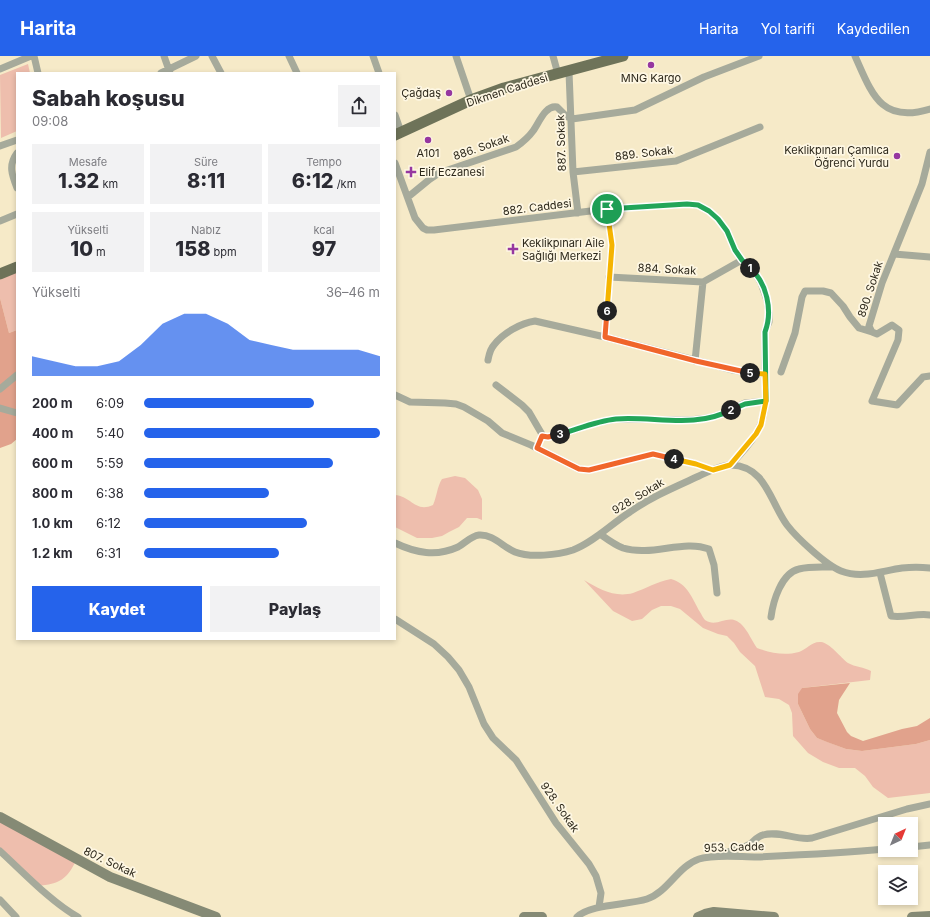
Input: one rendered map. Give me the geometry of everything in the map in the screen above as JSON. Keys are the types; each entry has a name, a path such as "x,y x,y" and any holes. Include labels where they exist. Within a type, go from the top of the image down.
{"main road":[{"name":"Dikmen Caddesi","path":"398,133 471,100 504,88 623,56"},
{"path":"0,274 16,266"},
{"name":"807. Sokak","path":"0,817 110,878 216,917"},
{"path":"698,917 714,912 774,917"},
{"path":"912,917 930,916"},
{"path":"524,917 542,917"}],"street":[{"path":"0,69 32,56 38,72"},
{"path":"164,56 170,71 196,56"},
{"path":"212,56 220,72"},
{"path":"289,56 297,72"},
{"path":"373,56 379,72"},
{"path":"456,56 471,100"},
{"name":"887. Sokak","path":"553,56 564,73 572,119 573,172 578,213"},
{"path":"572,119 635,110 710,74 759,56"},
{"path":"855,56 870,90 877,100 887,109 911,113 930,109"},
{"name":"886. Sokak","path":"408,198 439,173 516,147 526,140 550,108 557,107 566,116 572,119"},
{"path":"396,121 398,133"},
{"name":"889. Sokak","path":"573,172 676,162 760,126"},
{"path":"0,146 16,140"},
{"name":"890. Sokak","path":"930,152 922,184 882,284 869,326 872,332 877,334 892,325 899,330 898,340 872,401 897,405 923,377 930,376"},
{"path":"16,156 11,166 16,185"},
{"name":"882. Caddesi","path":"396,168 399,183 408,198 419,225 427,230 607,209 687,204 698,205 709,211 718,219 727,231 735,250 742,260 753,270 761,283 767,300 769,313 765,332 766,401 763,419 759,430 730,465"},
{"path":"605,337 612,245 607,209"},
{"path":"0,222 16,214"},
{"path":"894,254 930,257"},
{"name":"884. Sokak","path":"609,277 702,282 742,260"},
{"path":"696,361 702,282"},
{"path":"781,372 795,333 802,297 805,291 823,291 831,294 843,306 859,328 872,332"},
{"path":"488,360 494,344 526,322 535,321 605,337 696,361 746,372 765,374"},
{"path":"0,389 16,376"},
{"path":"496,386 522,405 528,412 542,436"},
{"path":"396,395 410,402 451,404 464,407 488,421 502,433 537,448 579,469 589,470 653,454 696,464 713,470"},
{"path":"542,436 556,436 600,422 616,419 690,420 708,418 725,413 745,404 766,401"},
{"path":"0,408 16,413"},
{"path":"537,448 542,436"},
{"path":"730,465 750,470 760,479 768,488 787,525 833,567 841,571 860,575 880,573 901,568 930,568"},
{"name":"928. Sokak","path":"396,544 414,551 437,553 458,546 477,535 485,535 495,539 514,552 524,555 556,554 573,550 587,543 631,511 657,495 713,470 730,465"},
{"path":"600,534 623,548 637,551 694,546 704,547 709,550 714,564 717,594"},
{"path":"771,617 775,597 783,581 789,575 797,569 833,567"},
{"path":"880,573 891,616 899,617 924,614 930,615"},
{"name":"928. Sokak","path":"396,620 434,644 459,670 469,686 484,724 494,738 516,760 556,823 590,864 596,876 601,893 600,907"},
{"path":"714,856 750,844 762,835 776,834 807,839 907,809 930,804"},
{"path":"918,846 930,845"},
{"name":"953. Cadde","path":"577,917 580,913 600,907 639,901 652,897 660,892 688,865 699,859 714,856 773,856 878,850"},
{"path":"0,851 52,898 78,917"},
{"path":"0,900 16,917"}],"shaded area":[{"path":"28,64 30,72 16,72 16,131 1,138 0,75"},
{"path":"16,267 16,330 9,333 0,298 0,274"},
{"path":"0,298 9,333 16,330 16,440 11,444 0,448"},
{"path":"455,476 465,478 478,490 482,499 482,520 477,518 467,518 459,527 442,536 432,538 417,538 396,528 396,495 405,498 417,506 427,507 433,505 442,479"},
{"path":"671,579 682,584 686,588 705,620 714,623 728,620 737,621 746,630 757,648 772,653 788,654 802,651 812,644 821,642 832,648 848,663 871,671 870,680 802,688 798,704 810,729 817,738 846,749 862,751 916,744 930,740 930,793 888,798 873,787 865,776 855,768 839,768 823,762 808,753 793,736 792,713 789,705 779,699 765,697 755,666 740,652 727,636 703,628 680,609 671,606 661,606 652,610 642,619 632,621 613,611 584,580 607,592 626,594 633,593 656,583"},
{"path":"850,683 839,700 837,713 847,732 851,736 863,741 917,726 930,718 930,740 916,744 862,751 846,749 817,738 810,729 798,704 798,694 802,688"},
{"path":"0,817 76,860 70,872 57,882 38,886 0,851"}],"place":[{"name":"MNG Kargo","path":"651,65"},
{"name":"Çağdaş","path":"449,93"},
{"name":"A101","path":"428,140"},
{"name":"Keklikpınarı Çamlıca Öğrenci Yurdu","path":"897,156"},
{"name":"Elif Eczanesi","path":"411,172"},
{"name":"Keklikpınarı Aile Sağlığı Merkezi","path":"513,249"}],"route":[{"path":"607,209 612,245 605,337 696,361 746,372 765,374 766,387 766,401 761,425 756,434 730,465 722,466 713,470 696,464 653,454 589,470 579,469 537,448 542,436 556,436 600,422 616,419 690,420 708,418 725,413 738,406 766,401 765,374 765,332 769,313 765,291 753,270 742,260 735,250 727,231 718,219 709,211 698,205 687,204 607,209"}]}
